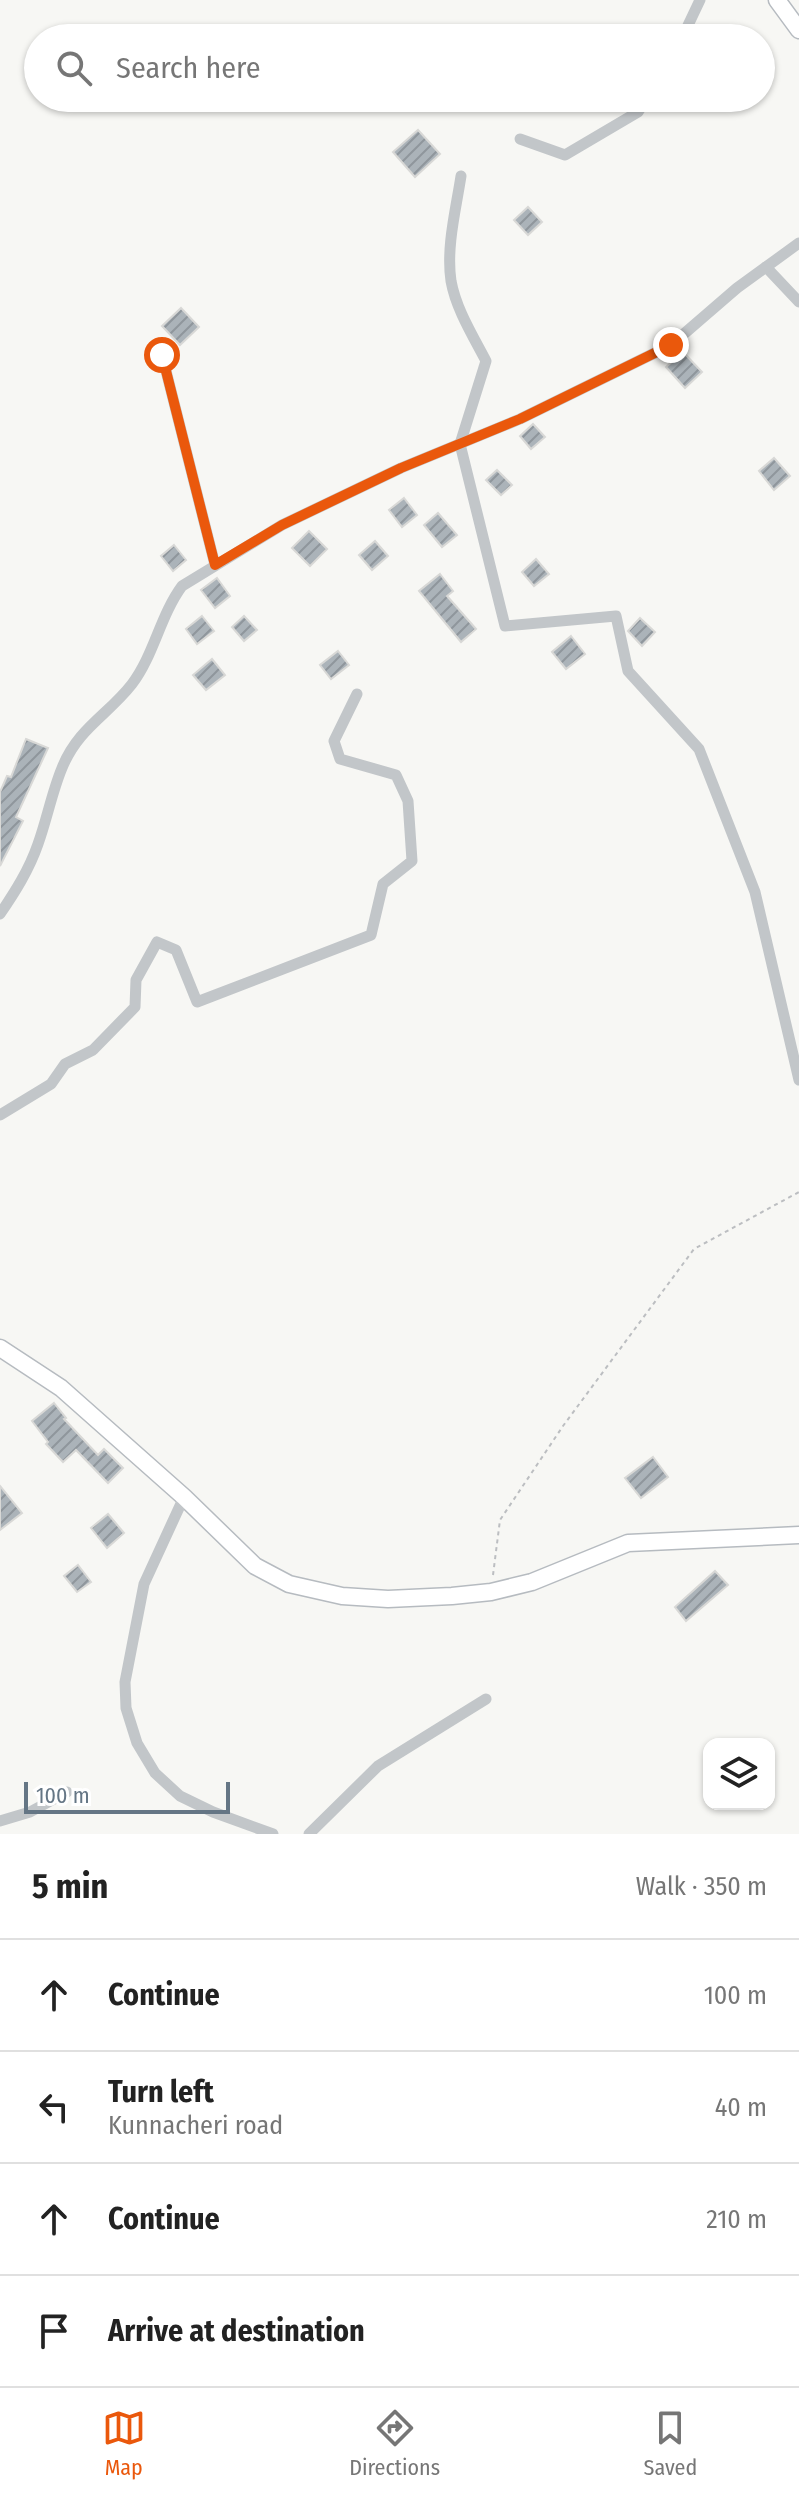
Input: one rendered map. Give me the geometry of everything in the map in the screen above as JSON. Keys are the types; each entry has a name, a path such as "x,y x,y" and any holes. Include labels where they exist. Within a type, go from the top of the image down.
{"main road":[{"path":"777,0 799,30"},
{"path":"0,1348 61,1388 184,1497 255,1566 289,1584 342,1596 388,1599 491,1592 532,1582 628,1543 799,1535"}],"street":[{"path":"689,24 700,0"},
{"path":"520,139 565,155 638,112"},
{"path":"461,176 451,239 451,281 467,325 486,361 460,444 505,626 616,616 628,671 699,749 755,892 799,1080"},
{"path":"0,914 21,884 37,848 62,767 80,736 131,685 182,586 282,525 401,468 520,419 671,345 737,288 799,243"},
{"path":"766,267 799,302"},
{"path":"162,355 215,565"},
{"path":"0,1115 51,1084 65,1064 93,1050 135,1007 136,980 157,942 176,950 197,1002 371,935 383,884 412,861 408,801 396,775 340,759 334,741 357,694"},
{"path":"184,1497 144,1584 125,1682 126,1708 137,1743 155,1773 180,1796 273,1834"},
{"path":"309,1834 378,1766 486,1699"},
{"path":"0,1821 30,1812 67,1792"}],"path":[{"path":"491,1592 500,1520 563,1426 694,1249 799,1192"}],"building":[{"path":"418,130 440,154 415,177 393,152"},
{"path":"528,207 542,222 528,235 514,220"},
{"path":"181,308 199,327 180,345 162,326"},
{"path":"683,352 702,372 685,388 666,367"},
{"path":"533,424 545,437 531,449 520,436"},
{"path":"774,458 790,476 774,490 759,471"},
{"path":"497,470 512,485 501,495 486,480"},
{"path":"404,498 417,515 402,527 389,510"},
{"path":"438,513 457,535 442,547 424,525"},
{"path":"309,531 327,549 310,566 292,548"},
{"path":"375,541 388,556 372,570 359,555"},
{"path":"174,545 186,560 173,571 161,556"},
{"path":"536,559 549,574 534,586 522,572"},
{"path":"440,574 453,591 447,596 476,629 461,642 419,591"},
{"path":"217,578 230,596 215,608 201,590"},
{"path":"202,616 214,631 197,644 186,629"},
{"path":"244,616 257,630 244,641 232,627"},
{"path":"640,618 655,632 642,646 628,631"},
{"path":"571,636 585,654 566,669 552,652"},
{"path":"338,651 349,665 331,679 320,665"},
{"path":"212,659 225,675 206,690 193,675"},
{"path":"26,739 48,748 16,817 23,821 0,866 0,792 7,776 11,777"},
{"path":"54,1403 64,1419 98,1455 104,1449 123,1468 108,1483 76,1450 63,1462 46,1444 48,1442 32,1421"},
{"path":"653,1457 668,1477 641,1498 625,1478"},
{"path":"0,1486 22,1513 0,1530"},
{"path":"108,1514 124,1533 107,1548 91,1528"},
{"path":"78,1565 91,1582 77,1592 64,1576"},
{"path":"715,1571 728,1585 686,1621 675,1607"}],"route":[{"path":"162,355 215,565 282,525 401,468 520,419 671,345"}]}
